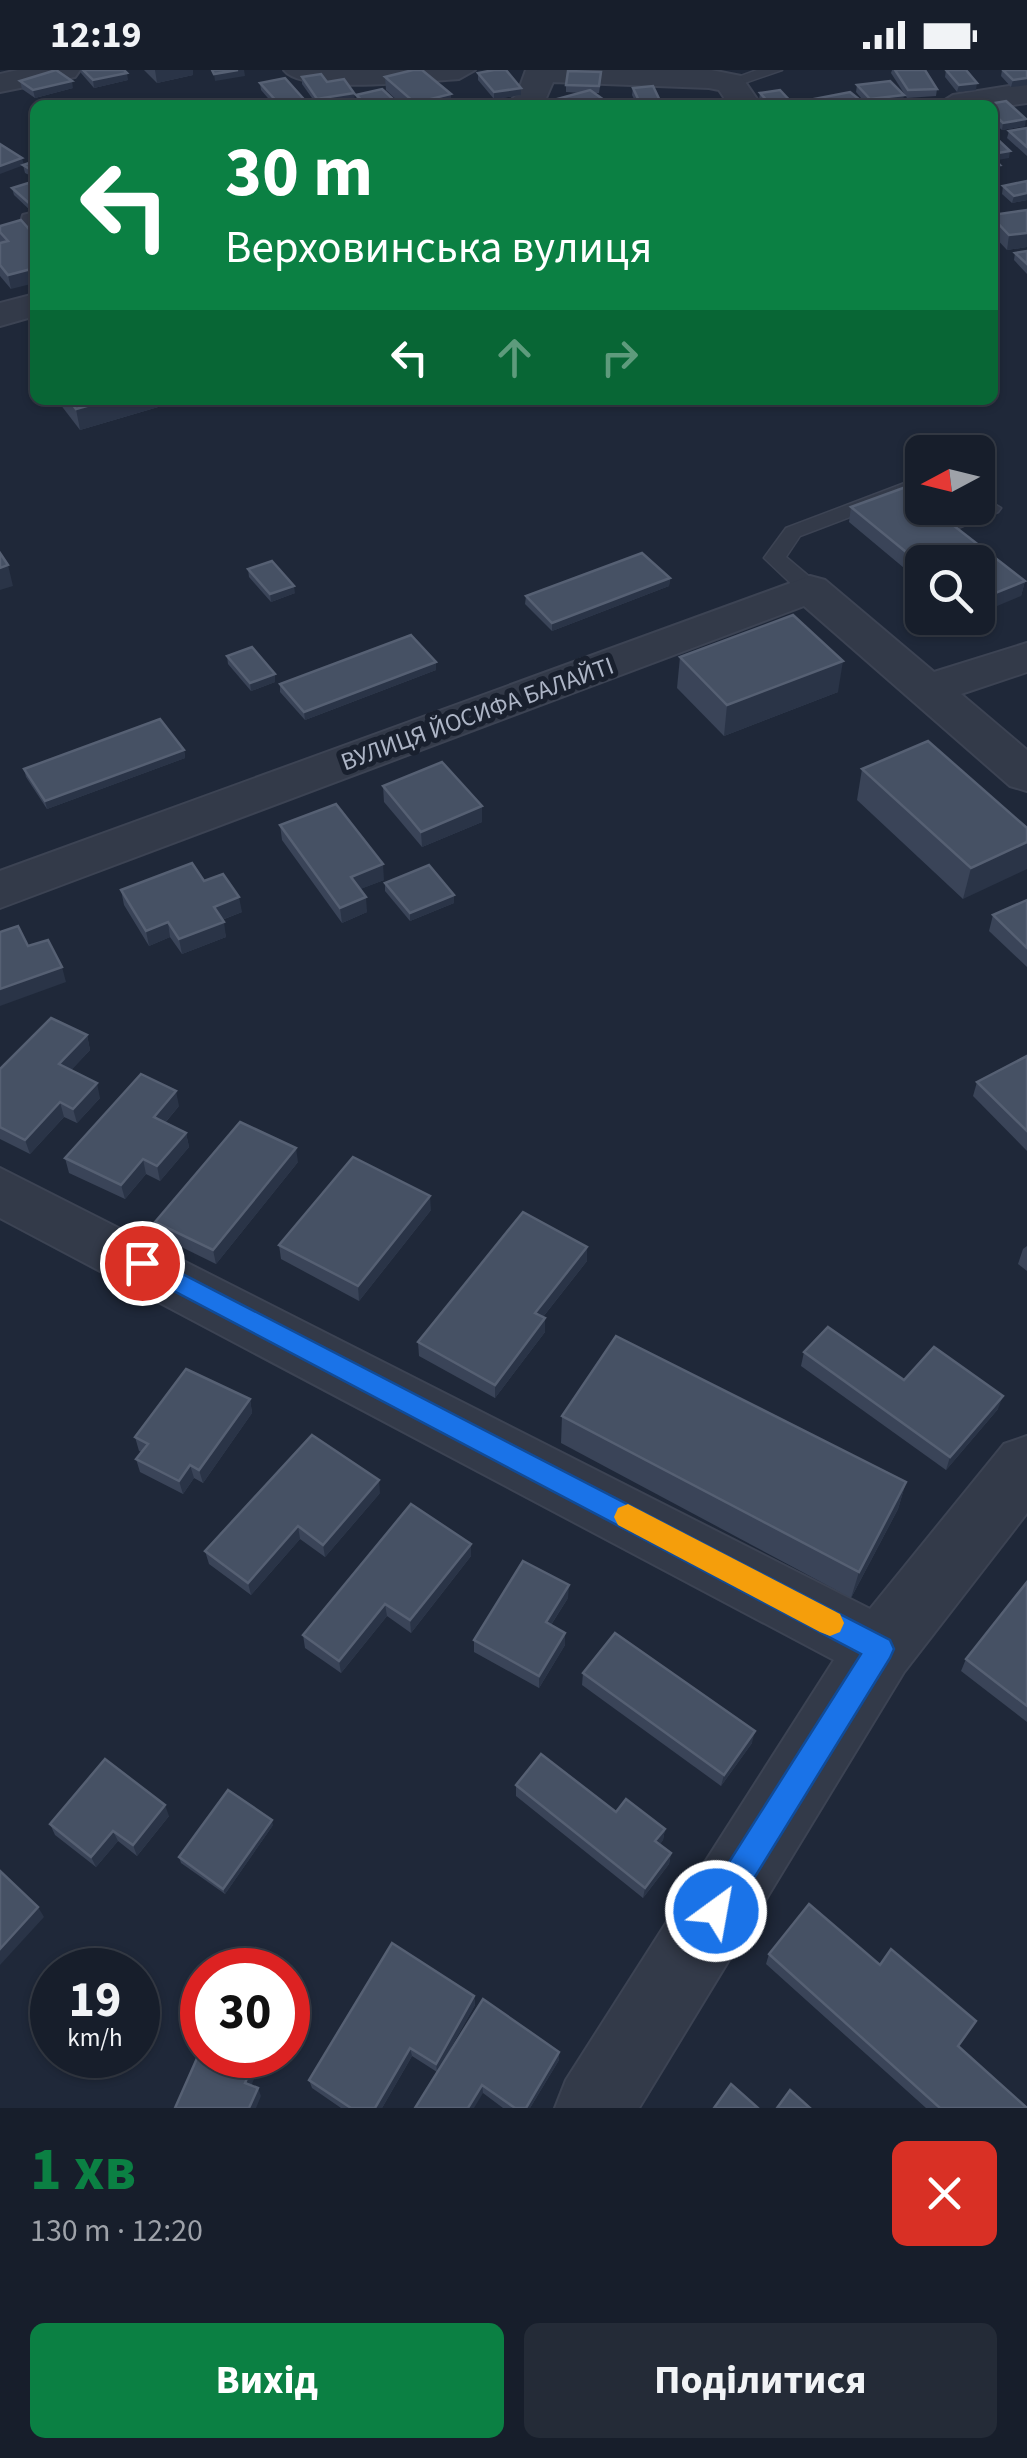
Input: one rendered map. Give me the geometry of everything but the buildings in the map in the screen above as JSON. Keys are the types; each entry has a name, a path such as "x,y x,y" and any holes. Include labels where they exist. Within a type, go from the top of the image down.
{"street":[{"path":"0,83 64,70"},
{"path":"300,70 347,75 459,70"},
{"path":"502,70 738,94"},
{"path":"530,100 540,72"},
{"path":"984,100 1027,93"},
{"path":"0,315 30,306"},
{"path":"810,589 1027,776"},
{"name":"ВУЛИЦЯ ЙОСИФА БАЛАЙТІ","path":"0,890 810,589"},
{"path":"928,689 1027,657"},
{"path":"0,1191 880,1649"},
{"path":"594,2108 880,1649 1027,1464"}],"lane":[{"path":"738,94 774,70"},
{"path":"810,589 775,558 793,532 905,489"}],"slow traffic":[{"path":"628,1517 830,1623"}],"route":[{"path":"142,1263 880,1649 716,1911"}]}
